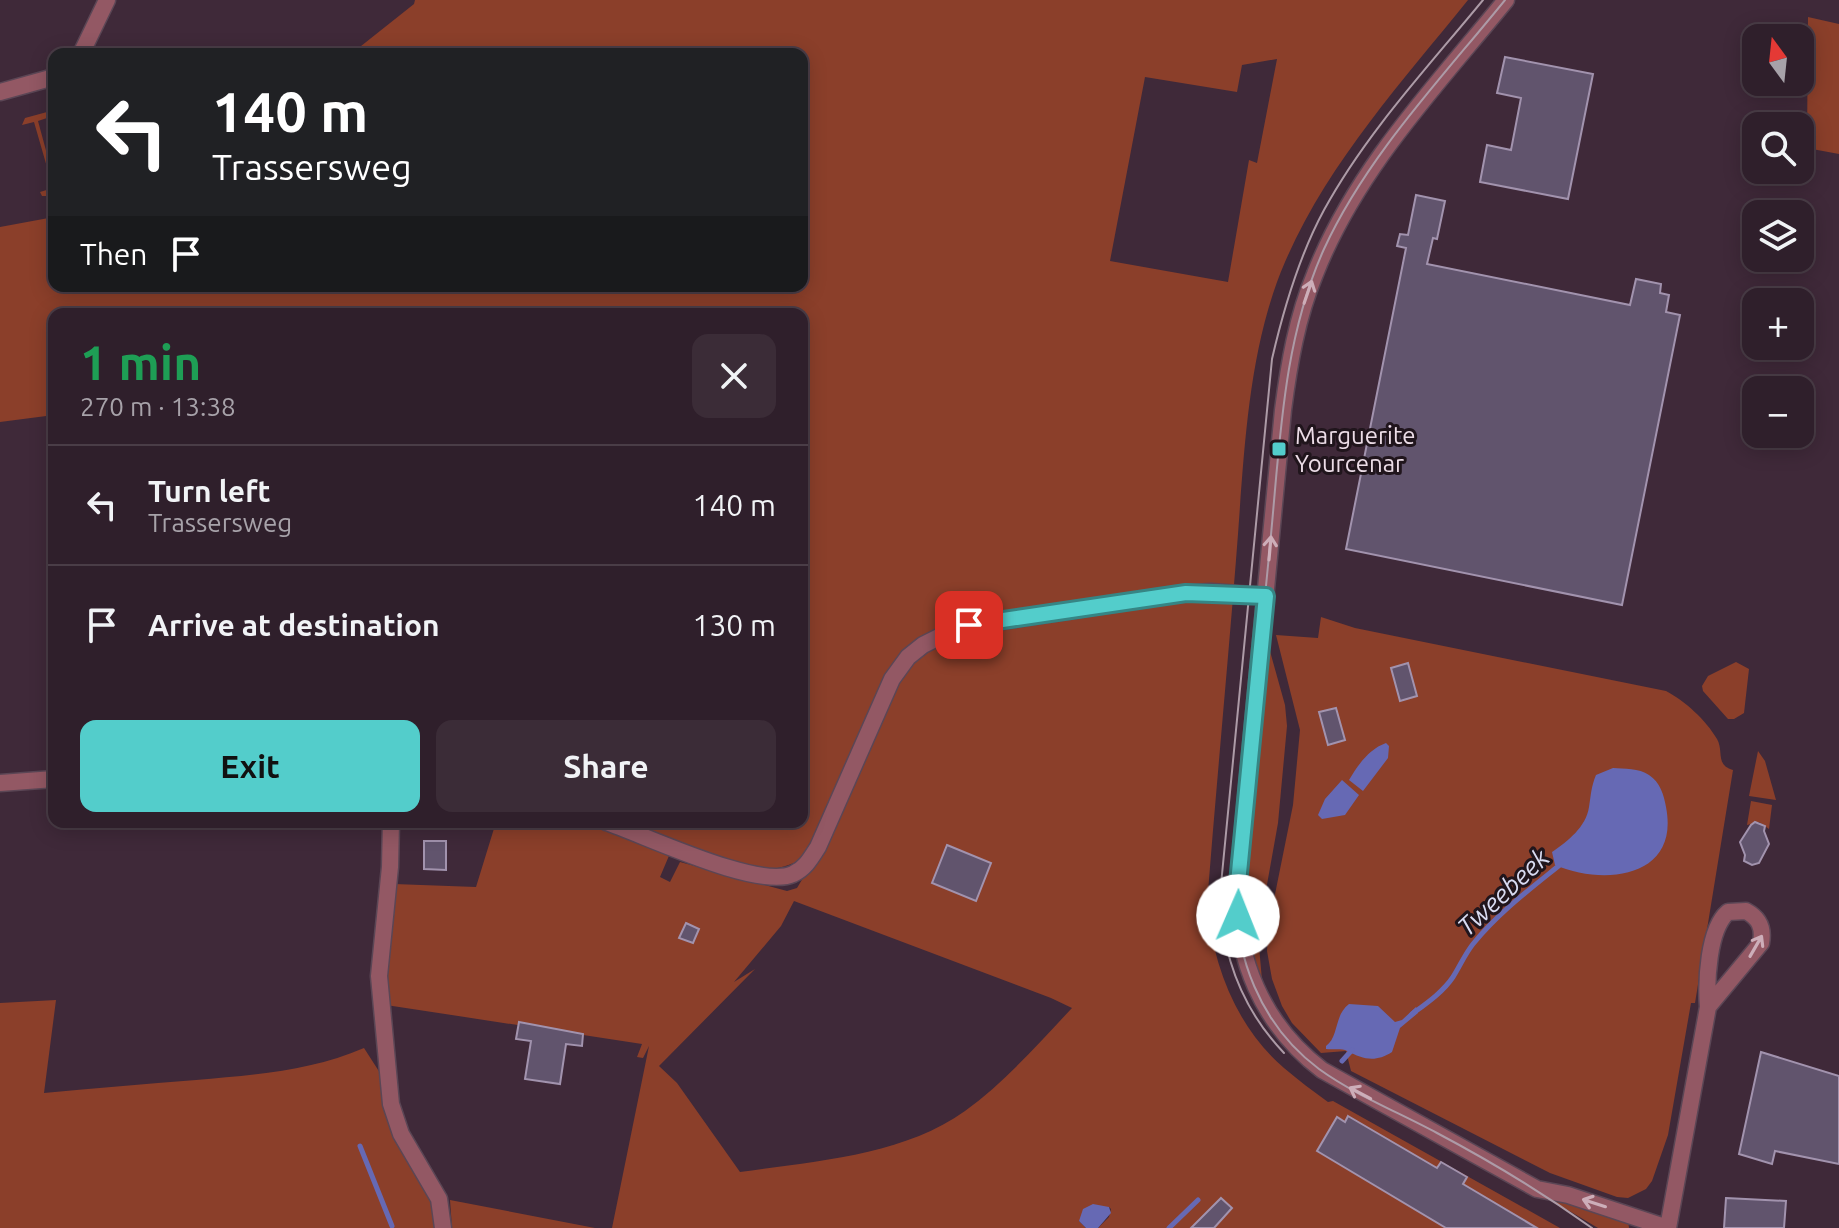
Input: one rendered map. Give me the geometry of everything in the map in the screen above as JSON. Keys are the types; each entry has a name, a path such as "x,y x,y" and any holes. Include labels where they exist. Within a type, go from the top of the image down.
{"street":[{"path":"84,48 107,0"},
{"path":"1506,0 1376,162 1343,213 1315,274 1299,322 1287,378 1237,894 1238,928 1250,975 1265,1007 1294,1047 1322,1070 1528,1185 1668,1228 1708,1007 1707,980 1716,927 1728,912 1746,911 1759,921 1761,943 1708,1007"},
{"path":"0,92 48,79"},
{"path":"622,828 736,871 768,877 791,875 802,869 818,847 892,679 908,657 933,638 969,625 1186,593 1266,596"},
{"path":"0,783 48,779"},
{"path":"391,828 379,976 391,1104 401,1134 437,1193 443,1228"}],"shaded area":[{"path":"415,0 1468,0 1344,157 1302,226 1272,297 1254,370 1249,408 1207,904 1215,950 1230,994 1253,1034 1284,1068 1328,1102 1333,1101 1560,1228 1098,1228 1109,1217 1109,1207 1079,1221 1086,1228 612,1228 649,1046 643,1058 637,1057 642,1044 386,1005 394,884 476,887 494,828 808,828 808,308 48,308 48,416 0,422 0,227 48,218 48,292 808,292 808,48 359,48","holes":["1277,59 1257,163 1249,160 1228,282 1110,261 1145,77 1237,92 1242,65","671,851 739,868 756,869 773,869 804,857 809,868 797,888 787,891 680,862 670,882 660,877","794,901 1051,998 1072,1008 994,1088 940,1126 914,1138 857,1154 740,1172 677,1083 659,1066 755,969 734,982 781,926"]},
{"path":"1808,17 1839,24 1839,154 1814,149 1814,112 1807,112 1807,96 1814,96 1814,24 1808,24"},
{"path":"48,114 48,118 38,121 48,158 48,171 34,122 22,125 25,118"},
{"path":"1321,617 1355,628 1666,691 1694,712 1717,739 1724,765 1733,770 1695,1003 1691,1003 1668,1135 1652,1181 1646,1189 1628,1198 1617,1197 1550,1173 1351,1071 1346,1051 1321,1053 1292,1023 1282,1006 1272,979 1267,951 1269,924 1293,805 1300,730 1276,635 1318,638"},
{"path":"1266,637 1285,705 1287,726 1278,823 1258,935 1262,980 1258,985 1242,916"},
{"path":"1736,662 1749,669 1744,713 1728,719 1702,686 1708,676"},
{"path":"1758,751 1765,761 1776,800 1749,796"},
{"path":"1751,801 1772,805 1769,829 1759,822 1747,825"},
{"path":"56,1000 44,1093 260,1074 323,1062 364,1048 382,1076 389,1125 429,1193 437,1228 0,1228 0,1003"},
{"path":"1553,1197 1628,1220 1629,1228 1598,1228 1551,1200"},
{"path":"450,1200 595,1228 452,1228"}],"water":[{"path":"1386,743 1389,746 1388,758 1363,791 1349,780 1369,753"},
{"path":"1613,768 1641,771 1659,785 1666,807 1667,831 1661,849 1650,862 1615,875 1595,875 1555,865 1552,852 1570,838 1584,821 1596,775"},
{"path":"1342,780 1359,795 1345,815 1322,819 1318,815 1325,799"},
{"path":"1349,1004 1378,1006 1395,1022 1402,1020 1416,1007 1418,1013 1400,1028 1392,1052 1369,1059 1343,1050 1326,1049 1341,1014"},
{"path":"1093,1204 1109,1207 1111,1213 1098,1228 1086,1228 1079,1221 1083,1209"}],"building":[{"path":"1505,57 1593,74 1568,199 1480,182 1487,145 1511,150 1521,98 1497,93"},
{"path":"1416,195 1445,201 1437,239 1433,238 1427,264 1630,305 1636,279 1661,284 1660,293 1669,295 1666,312 1680,315 1622,605 1346,549 1406,248 1397,246 1400,234 1408,235"},
{"path":"1408,663 1417,696 1400,701 1391,668"},
{"path":"1336,708 1345,740 1328,745 1319,712"},
{"path":"1755,822 1765,826 1769,844 1759,863 1752,865 1744,861 1740,842"},
{"path":"424,841 446,841 446,870 424,869"},
{"path":"947,845 991,863 976,901 932,883"},
{"path":"686,923 699,929 693,943 679,938"},
{"path":"519,1022 583,1034 582,1046 566,1044 560,1084 525,1079 531,1041 516,1039"},
{"path":"1761,1052 1839,1076 1839,1164 1775,1151 1772,1164 1739,1154"},
{"path":"1348,1116 1437,1168 1441,1162 1467,1177 1463,1184 1537,1228 1446,1228 1317,1151 1337,1117 1345,1122"},
{"path":"1221,1198 1232,1208 1214,1228 1191,1228"},
{"path":"1726,1198 1786,1201 1784,1228 1724,1228"}],"waterway":[{"name":"Tweebeek","path":"1412,1014 1444,988 1470,948 1493,922 1561,864"},
{"name":"Tweebeek","path":"1342,1061 1352,1050"},
{"path":"360,1146 392,1226"},
{"name":"Tweebeek","path":"1169,1228 1198,1200"}],"tram line":[{"path":"1284,1053 1257,1018 1237,980 1225,939 1220,895 1272,359 1287,301 1324,210 1359,154 1399,101 1483,0"},
{"path":"1505,0 1407,119 1361,182 1324,249 1299,320 1280,432 1237,883 1237,910 1245,962 1254,986 1266,1010 1299,1052 1347,1087 1477,1155 1592,1228"}],"place":[{"name":"Marguerite Yourcenar","path":"1279,449"}],"route":[{"path":"969,625 1186,593 1266,596 1237,894 1238,916"}]}
